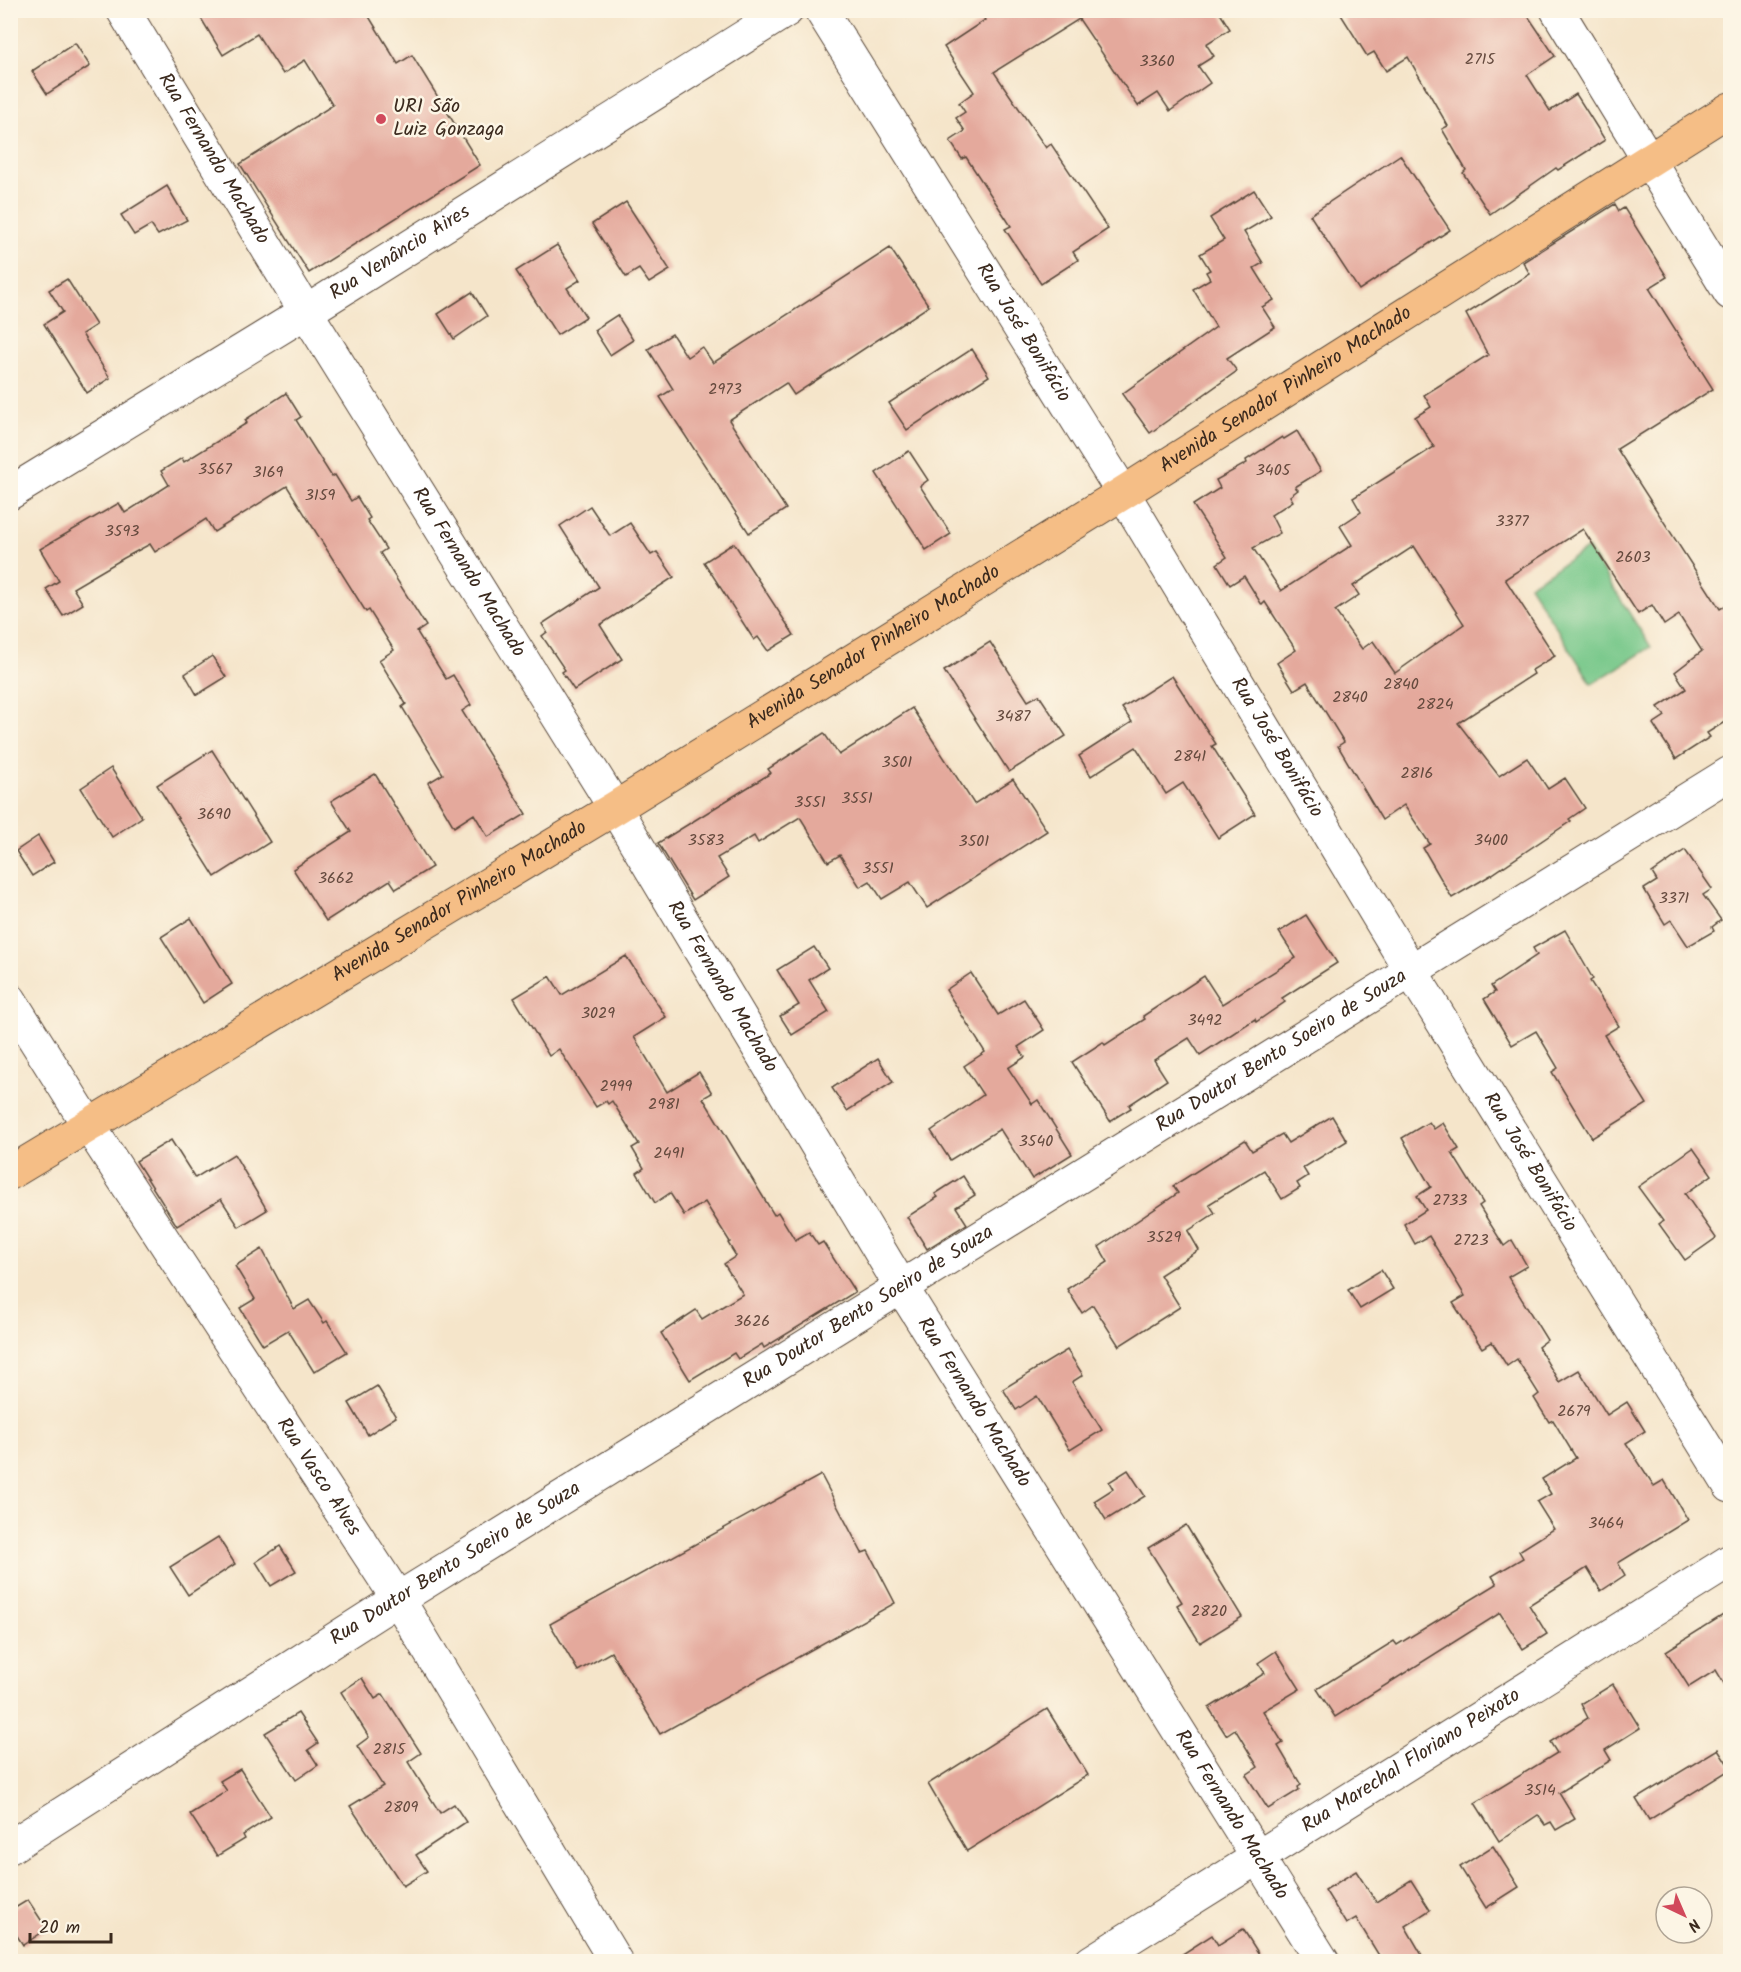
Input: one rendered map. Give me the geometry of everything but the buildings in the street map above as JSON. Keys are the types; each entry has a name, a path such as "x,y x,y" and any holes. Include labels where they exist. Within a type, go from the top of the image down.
{"main road":[{"name":"Avenida Senador Pinheiro Machado","path":"10,1173 615,808 1123,493 1731,109"}],"street":[{"name":"Rua Fernando Machado","path":"123,10 306,312 615,808 902,1288 1323,1962"},
{"name":"Rua Venâncio Aires","path":"10,493 306,312 787,10"},
{"name":"Rua José Bonifácio","path":"821,10 1123,493 1411,970 1731,1486"},
{"path":"1557,10 1731,292"},
{"name":"Rua Doutor Bento Soeiro de Souza","path":"10,1847 398,1599 1731,773"},
{"name":"Rua Vasco Alves","path":"10,1000 89,1126 398,1599 616,1962"},
{"name":"Rua Marechal Floriano Peixoto","path":"1091,1962 1731,1562"}],"green space":[{"path":"1588,548 1651,647 1592,684 1529,585"}],"place":[{"name":"URI São Luiz Gonzaga","path":"381,119"}]}
